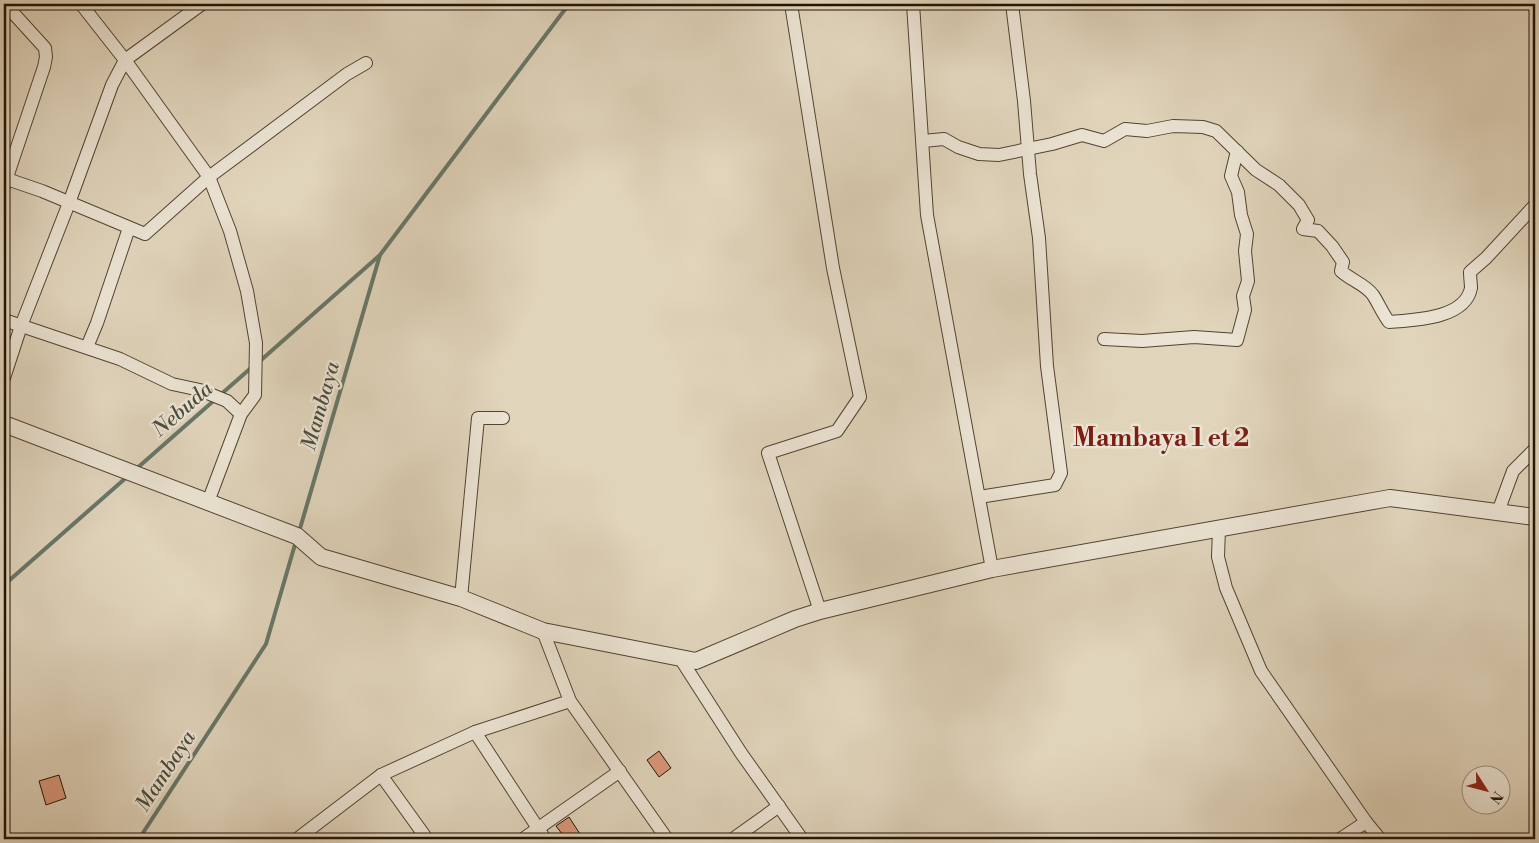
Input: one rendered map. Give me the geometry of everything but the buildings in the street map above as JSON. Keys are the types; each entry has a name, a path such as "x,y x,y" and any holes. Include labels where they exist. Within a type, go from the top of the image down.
{"street":[{"path":"5,4 45,48 46,57 5,181 69,203 145,234 209,177 347,74 366,63"},
{"path":"81,4 209,177 233,240 247,291 256,343 254,395 242,414 208,502"},
{"path":"4,378 21,326 112,85 124,60 202,4"},
{"path":"791,4 833,268 860,397 837,431 768,453 820,611"},
{"path":"913,4 927,215 992,569"},
{"path":"979,496 1055,485 1061,473 1047,366 1038,238 1012,4"},
{"path":"923,141 944,139 958,147 980,154 999,155 1082,135 1104,141 1125,129 1147,131 1174,126 1216,130 1256,170 1279,185 1298,205 1308,220 1303,229 1318,231 1332,246 1343,262 1341,272 1352,281 1360,283 1372,295 1389,322 1444,315 1464,304 1471,288 1470,272 1486,258 1535,204"},
{"path":"1104,339 1142,341 1194,337 1237,340 1245,310 1243,296 1248,280 1247,234 1241,215 1238,192 1231,176 1237,151"},
{"path":"87,347 97,323 128,228"},
{"path":"4,320 120,359 172,384 200,390 228,401 242,414"},
{"path":"461,598 478,418 503,418"},
{"path":"4,424 297,536 321,557 461,598 543,631 696,661 795,619 820,611 992,569 1390,498 1535,517"},
{"path":"1498,512 1513,472 1535,449"},
{"path":"1219,528 1218,557 1226,588 1261,671 1366,822 1380,839"},
{"path":"543,631 570,701 667,839"},
{"path":"680,658 740,753 802,839"},
{"path":"297,839 381,775 474,732 570,701"},
{"path":"474,732 541,834"},
{"path":"523,839 541,834 620,771"},
{"path":"381,775 427,839"},
{"path":"733,839 779,806"},
{"path":"1340,839 1366,822"}],"waterway":[{"name":"Mambaya","path":"299,532 380,255 569,4"},
{"name":"Nebuda","path":"260,361 380,255"},
{"name":"Nebuda","path":"135,470 252,367"},
{"name":"Nebuda","path":"4,585 128,476"},
{"name":"Mambaya","path":"139,839 266,644 296,541"}],"district":[{"name":"Mambaya 1 et 2","path":"1161,437"}]}
